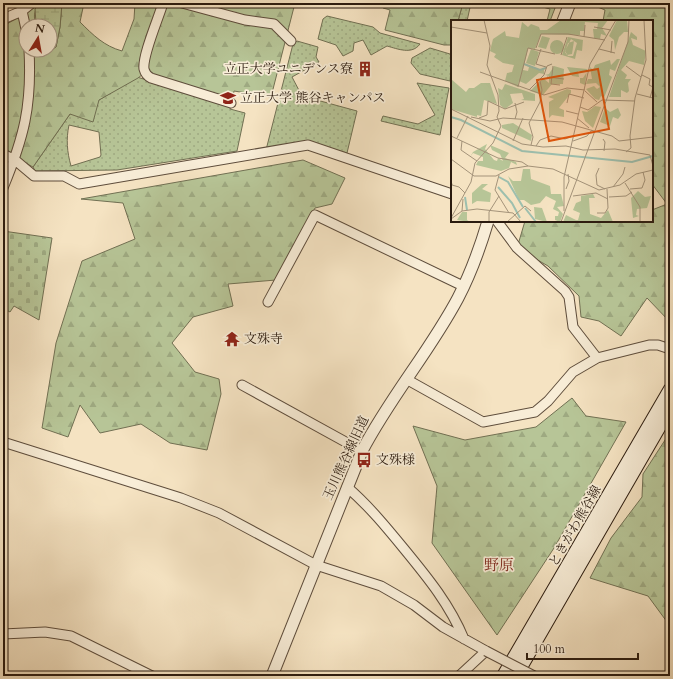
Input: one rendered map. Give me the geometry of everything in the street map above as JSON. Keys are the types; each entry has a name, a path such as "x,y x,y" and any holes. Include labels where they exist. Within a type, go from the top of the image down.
{"main road":[{"name":"ときがわ熊谷線","path":"503,676 670,389"},
{"name":"ときがわ熊谷線","path":"516,676 670,409"}],"street":[{"path":"3,20 22,11 32,3"},
{"path":"163,3 146,57 144,68 146,75 151,78 232,103"},
{"path":"182,3 246,20 274,24 286,34 290,41"},
{"path":"563,20 570,3"},
{"path":"22,11 24,18"},
{"path":"3,188 15,160 27,119 30,92 29,58"},
{"path":"3,154 15,160 34,176 64,176 79,184 308,145 451,194"},
{"path":"268,302 315,215 464,286"},
{"name":"玉川熊谷線旧道","path":"270,676 362,451 381,416 446,318 464,286 488,222"},
{"path":"498,222 517,248 565,291 569,297 573,326 597,358"},
{"path":"406,379 483,422 535,412 548,401 573,372 597,358 649,345 658,345 670,349"},
{"path":"242,385 362,451"},
{"path":"3,442 187,500 219,513 316,565 381,586 414,605 443,627 534,676"},
{"path":"346,487 364,502 380,519 434,585 456,618 464,639"},
{"path":"3,634 45,632 71,636 152,676"},
{"path":"459,676 486,651"}],"green space":[{"path":"36,3 40,3 36,8 34,18 18,18 18,58 58,58 58,37 62,3 84,3 80,22 94,36 104,43 122,51 134,19 135,3 295,3 271,97 234,91 232,101 152,75 148,70 138,78 99,100 93,122 70,114 33,167 3,151 3,26 27,13"},
{"path":"40,3 62,3 58,37 58,18 36,18 35,9"},
{"path":"384,3 463,3 458,20 451,20 451,45 444,45 385,30 390,10 383,8"},
{"path":"463,3 471,3 467,20 458,20"},
{"path":"528,3 557,3 550,20 547,20 550,9"},
{"path":"588,3 670,3 670,322 647,298 621,336 599,321 581,317 579,296 548,266 517,248 525,222 653,222 653,210 667,204 653,185 653,20 603,20 605,10"},
{"path":"327,16 373,27 380,33 420,44 409,50 400,50 387,46 371,55 363,40 354,43 353,51 343,56 336,45 318,39 323,19"},
{"path":"297,41 318,47 316,57 319,62 292,77 302,96 357,111 347,153 311,143 266,150 293,44"},
{"path":"430,48 450,54 450,81 420,74 411,63 412,58"},
{"path":"137,77 231,106 230,109 245,113 237,151 117,170 35,171 33,167 70,114 99,100","holes":["69,125 99,132 100,157 71,166 67,146"]},
{"path":"417,83 449,88 440,135 381,121 383,116 418,124 435,115"},
{"path":"303,160 345,178 332,204 315,208 276,280 228,284 233,306 193,317 172,343 195,372 219,379 221,394 207,450 170,443 141,424 100,433 80,405 68,437 42,428 56,343 82,261 135,239 123,203 81,199"},
{"path":"3,231 52,238 39,320 14,306 10,312 3,308"},
{"path":"572,398 586,416 626,422 554,548 497,635 432,543 437,486 413,426 465,440 536,427"},
{"path":"667,437 670,441 670,626 648,596 590,578 611,538 642,497 643,474"}],"place":[{"name":"立正大学ユニデンス寮","path":"365,69"},
{"name":"立正大学 熊谷キャンパス","path":"228,98"},
{"name":"文殊寺","path":"232,339"},
{"name":"文殊様","path":"364,460"}],"district":[{"name":"野原","path":"499,565"}]}
